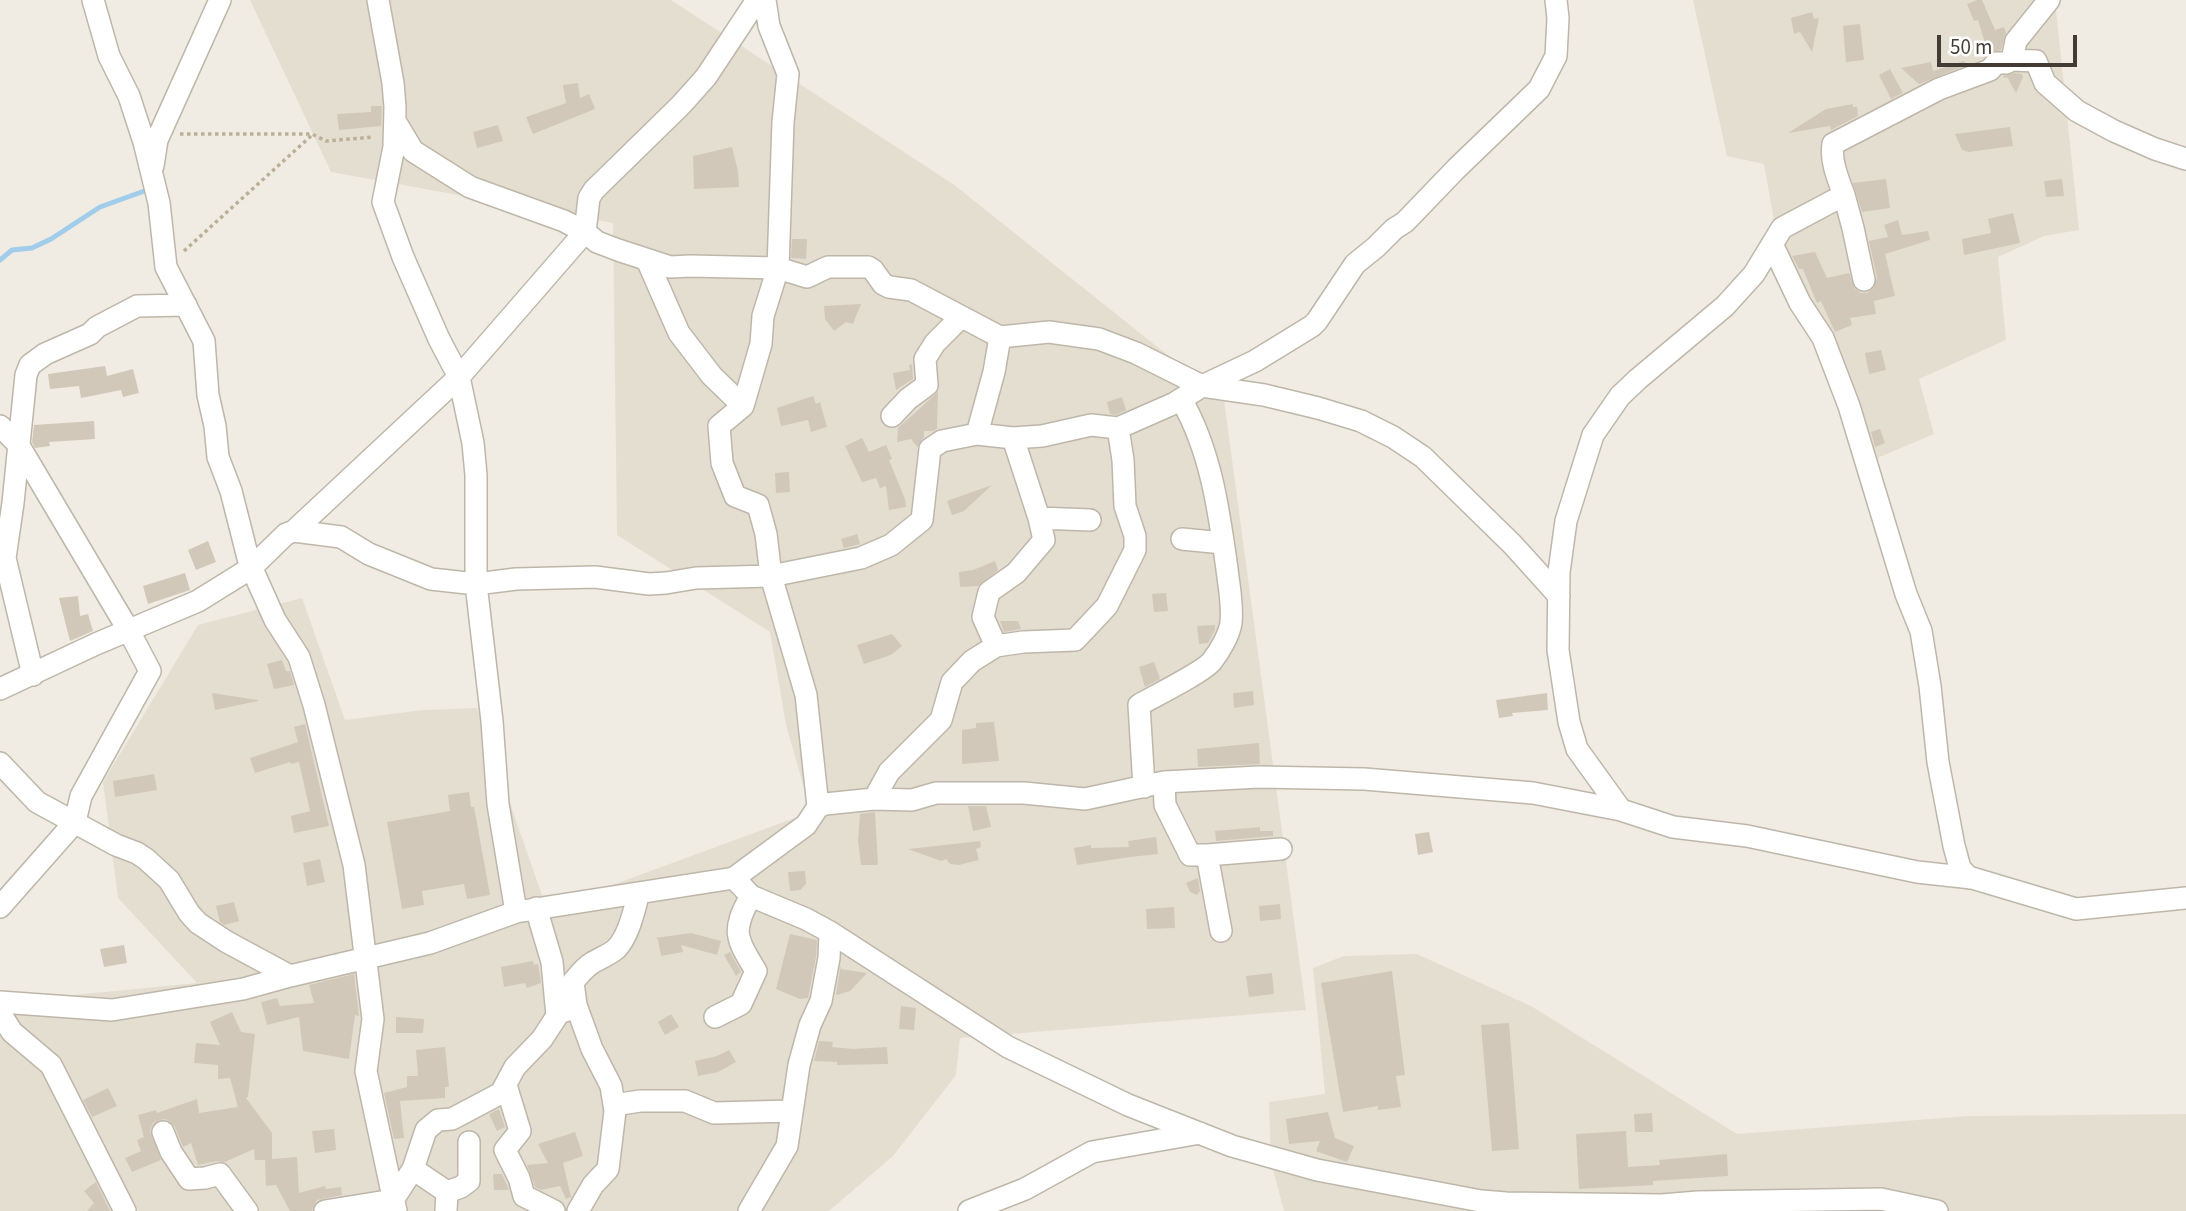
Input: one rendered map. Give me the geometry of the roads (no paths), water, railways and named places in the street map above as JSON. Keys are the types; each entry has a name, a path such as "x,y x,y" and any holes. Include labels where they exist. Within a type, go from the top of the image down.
{"street":[{"path":"93,0 109,55 131,101 151,172 159,203 166,267 204,341 208,395 218,457 233,498 251,568 275,620 299,657 314,705 354,865 373,1019 366,1071 395,1206"},
{"path":"151,172 157,139 220,0"},
{"path":"378,0 395,92 395,128 383,196 384,208 439,339 459,377 474,443 476,584 492,722 498,804 526,910 552,962 557,1016"},
{"path":"0,689 96,644 198,601 251,568 286,534 294,531 459,377 585,232 589,198 594,190 706,77 757,0"},
{"path":"765,0 769,26 788,74 783,122 778,268 763,316 761,344 743,406 719,426 722,463 735,496 758,505 766,534 771,576 806,695 818,807"},
{"path":"294,531 341,537 369,554 431,579 476,584 516,579 595,577 649,584 696,578 771,576 861,558 894,543 922,520 930,449 942,440 977,433 1013,438 1042,436 1091,425 1118,428 1255,361 1312,326 1355,264 1396,226 1405,222 1534,96 1543,84 1556,56 1556,0"},
{"path":"2012,60 2015,41 2049,0"},
{"path":"1864,281 1853,228 1836,174 1833,144 1939,89 1990,70 1996,63 2012,60 2036,61 2045,83 2077,111 2155,149 2186,159"},
{"path":"395,128 413,151 470,187 564,221 597,242 670,267 690,265 778,268 807,277 828,267 868,267 883,284 911,290 1000,337 1049,332 1099,339 1136,353 1202,386 1264,395 1361,421 1393,437 1423,457 1513,545 1559,596"},
{"path":"1621,810 1580,755 1569,722 1558,650 1560,568 1567,517 1596,430 1620,396 1637,379 1725,306 1754,274 1782,228 1844,195"},
{"path":"1772,244 1800,303 1823,338 1845,394 1906,594 1921,631 1930,686 1937,762 1960,868 1969,878"},
{"path":"647,260 679,333 712,376 743,406"},
{"path":"33,675 2,562 13,503 26,375 30,365 45,354 90,334 97,327 137,306 186,305"},
{"path":"892,416 908,399 927,386 925,359 935,343 960,318"},
{"path":"977,433 994,372 1000,337"},
{"path":"1181,399 1194,424 1213,482 1231,604 1230,629 1211,664 1139,705 1154,785 1190,855 1281,849"},
{"path":"0,426 18,444 150,671 81,796 75,822 0,907"},
{"path":"874,799 889,772 941,720 952,682 965,666 996,646 1075,640 1110,601 1135,550 1135,536 1125,506 1123,460 1118,428"},
{"path":"996,646 983,617 989,592 1016,573 1044,540 1013,438"},
{"path":"1039,518 1090,520"},
{"path":"1182,539 1223,542"},
{"path":"0,764 37,802 146,859 169,880 189,914 198,923 227,943 290,976"},
{"path":"0,1002 112,1010 243,989 430,943 526,910 734,878 806,825 818,807 825,804 874,799 912,800 936,793 1012,793 1084,799 1154,785 1259,777 1364,779 1533,793 1621,810 1673,827 1747,836 1917,872 1969,878 2076,909 2186,898"},
{"path":"1207,855 1222,930"},
{"path":"734,878 751,896 830,932 1008,1047 1128,1105 1232,1146 1317,1170 1481,1201 1624,1209 1881,1199 1929,1210"},
{"path":"578,1211 593,1185 608,1170 615,1111 611,1086 592,1049 576,1005 573,982 592,963 614,951 620,944 639,892"},
{"path":"715,1017 741,1003 756,971 739,943 738,932 740,916 751,896"},
{"path":"749,1211 788,1146 799,1065 810,1025 821,1001 829,958 830,932"},
{"path":"395,1206 413,1169 426,1130 438,1120 452,1119 500,1093 515,1067 542,1039 557,1016 576,1005"},
{"path":"0,1013 6,1040 51,1065 125,1211"},
{"path":"506,1085 520,1131 505,1150 519,1178 524,1196 554,1211"},
{"path":"614,1105 640,1101 685,1101 714,1113 791,1111"},
{"path":"163,1132 171,1152 189,1179 220,1174 247,1211"},
{"path":"969,1211 1025,1189 1092,1152 1200,1133"},
{"path":"413,1169 446,1201 469,1181 469,1142"},
{"path":"325,1211 395,1206"}],"waterway":[{"path":"0,260 12,250 32,248 51,239 100,207 150,189"}]}
